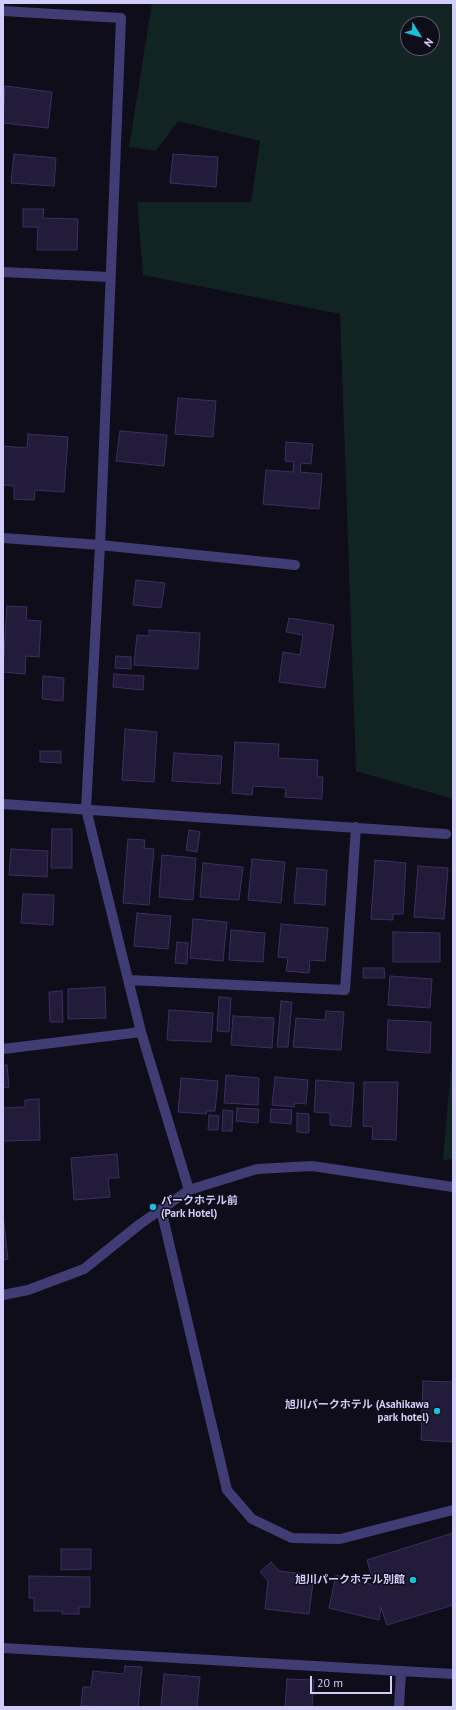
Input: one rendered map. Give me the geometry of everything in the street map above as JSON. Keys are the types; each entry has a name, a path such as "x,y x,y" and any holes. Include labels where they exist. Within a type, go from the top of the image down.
{"street":[{"path":"3,12 121,18 100,545 86,809 141,1032 189,1190"},
{"path":"3,272 110,277"},
{"path":"3,538 100,545 295,565"},
{"path":"3,804 446,834"},
{"path":"129,980 345,990 356,827"},
{"path":"3,1049 141,1032"},
{"path":"3,1295 28,1290 84,1270 189,1190 257,1169 312,1166 453,1188"},
{"path":"161,1210 227,1490 252,1519 292,1538 340,1539 453,1510"},
{"path":"3,1648 453,1674"},
{"path":"399,1707 401,1672"}],"shaded area":[{"path":"152,3 453,3 453,799 356,771 340,314 143,275 137,202 251,202 260,141 178,121 156,151 129,147"},
{"path":"453,1046 453,1159 443,1160"}],"building":[{"path":"5,86 52,92 48,128 3,123"},
{"path":"14,154 56,158 54,186 11,183"},
{"path":"173,154 218,157 216,187 170,183"},
{"path":"23,209 44,209 43,218 78,219 77,250 37,250 38,227 23,227"},
{"path":"178,398 216,401 213,437 175,434"},
{"path":"120,431 167,435 164,466 116,461"},
{"path":"28,434 68,437 64,492 35,490 34,500 14,499 14,486 3,485 3,446 27,448"},
{"path":"286,442 313,444 311,464 301,463 300,472 322,474 319,509 263,504 266,470 293,472 294,462 285,461"},
{"path":"136,580 165,583 161,608 133,605"},
{"path":"7,606 27,607 26,620 41,621 39,657 26,656 25,674 3,672"},
{"path":"289,618 334,625 325,688 279,682 283,652 300,655 303,635 286,632"},
{"path":"149,630 200,633 198,669 134,665 137,635 149,636"},
{"path":"116,656 131,657 131,669 115,668"},
{"path":"114,674 144,676 143,690 113,687"},
{"path":"43,676 64,678 63,701 42,699"},
{"path":"125,729 157,732 154,782 122,780"},
{"path":"235,742 279,744 278,758 318,760 317,777 323,777 322,799 285,797 286,788 253,786 252,795 232,793"},
{"path":"40,751 61,751 61,763 40,762"},
{"path":"174,753 222,756 220,784 172,781"},
{"path":"52,829 72,829 72,868 51,868"},
{"path":"189,830 200,832 197,852 186,850"},
{"path":"128,839 145,840 144,848 154,849 149,905 123,903"},
{"path":"11,849 48,851 47,877 9,875"},
{"path":"162,855 196,858 193,900 159,897"},
{"path":"252,859 285,862 281,903 248,900"},
{"path":"375,860 406,863 403,914 393,914 393,920 371,919"},
{"path":"203,863 243,867 239,900 200,897"},
{"path":"418,866 448,868 444,919 414,917"},
{"path":"297,868 327,870 325,905 294,903"},
{"path":"23,894 54,895 53,925 21,923"},
{"path":"137,913 171,916 168,949 134,946"},
{"path":"193,919 227,922 223,961 190,958"},
{"path":"281,924 328,928 325,961 310,960 309,973 286,971 288,958 278,957"},
{"path":"231,930 265,933 263,962 229,960"},
{"path":"393,932 440,933 440,962 393,962"},
{"path":"177,942 188,943 187,964 175,963"},
{"path":"363,968 384,968 385,978 363,978"},
{"path":"390,976 432,979 430,1008 388,1005"},
{"path":"105,987 106,1018 68,1019 68,989"},
{"path":"62,991 63,1022 50,1022 49,992"},
{"path":"219,997 231,998 229,1032 217,1031"},
{"path":"281,1001 292,1002 288,1047 277,1047"},
{"path":"169,1010 213,1013 211,1042 167,1040"},
{"path":"326,1011 344,1012 341,1050 293,1047 296,1018 325,1020"},
{"path":"233,1016 274,1018 272,1048 231,1045"},
{"path":"388,1020 431,1022 430,1053 387,1050"},
{"path":"7,1065 9,1087 3,1088 3,1066"},
{"path":"226,1075 259,1078 258,1105 224,1103"},
{"path":"275,1077 308,1080 306,1104 295,1103 294,1107 272,1105"},
{"path":"181,1078 218,1081 215,1111 207,1111 206,1114 178,1112"},
{"path":"316,1080 354,1083 351,1127 330,1125 330,1113 314,1112"},
{"path":"364,1082 398,1082 396,1140 372,1139 373,1127 363,1126"},
{"path":"39,1099 40,1140 3,1141 3,1108 25,1107 25,1100"},
{"path":"237,1108 259,1109 258,1123 236,1121"},
{"path":"271,1109 292,1110 291,1124 270,1122"},
{"path":"223,1110 233,1111 232,1131 222,1131"},
{"path":"297,1113 309,1114 309,1133 297,1132"},
{"path":"209,1115 219,1116 218,1130 208,1130"},
{"path":"117,1154 119,1178 108,1178 110,1197 74,1200 71,1158"},
{"path":"3,1215 8,1259 3,1260"},
{"name":"旭川パークホテル (Asahikawa park hotel)","path":"423,1381 453,1382 453,1442 421,1440"},
{"name":"旭川パークホテル別館","path":"453,1533 453,1605 387,1625 381,1607 379,1620 329,1608 336,1575 374,1585 367,1560"},
{"path":"61,1549 91,1549 91,1569 61,1570"},
{"path":"271,1562 279,1571 314,1575 309,1614 265,1609 268,1581 260,1572"},
{"path":"29,1576 90,1577 90,1607 79,1607 79,1614 62,1614 62,1611 34,1611 34,1598 29,1598"},
{"path":"125,1666 142,1667 138,1707 81,1706 83,1687 91,1687 93,1671 124,1674"},
{"path":"164,1674 200,1677 197,1707 161,1707"},
{"path":"287,1679 314,1680 312,1707 285,1707"}],"place":[{"name":"パークホテル前 (Park Hotel)","path":"153,1207"},
{"name":"旭川パークホテル (Asahikawa park hotel)","path":"437,1411"},
{"name":"旭川パークホテル別館","path":"413,1580"}]}
